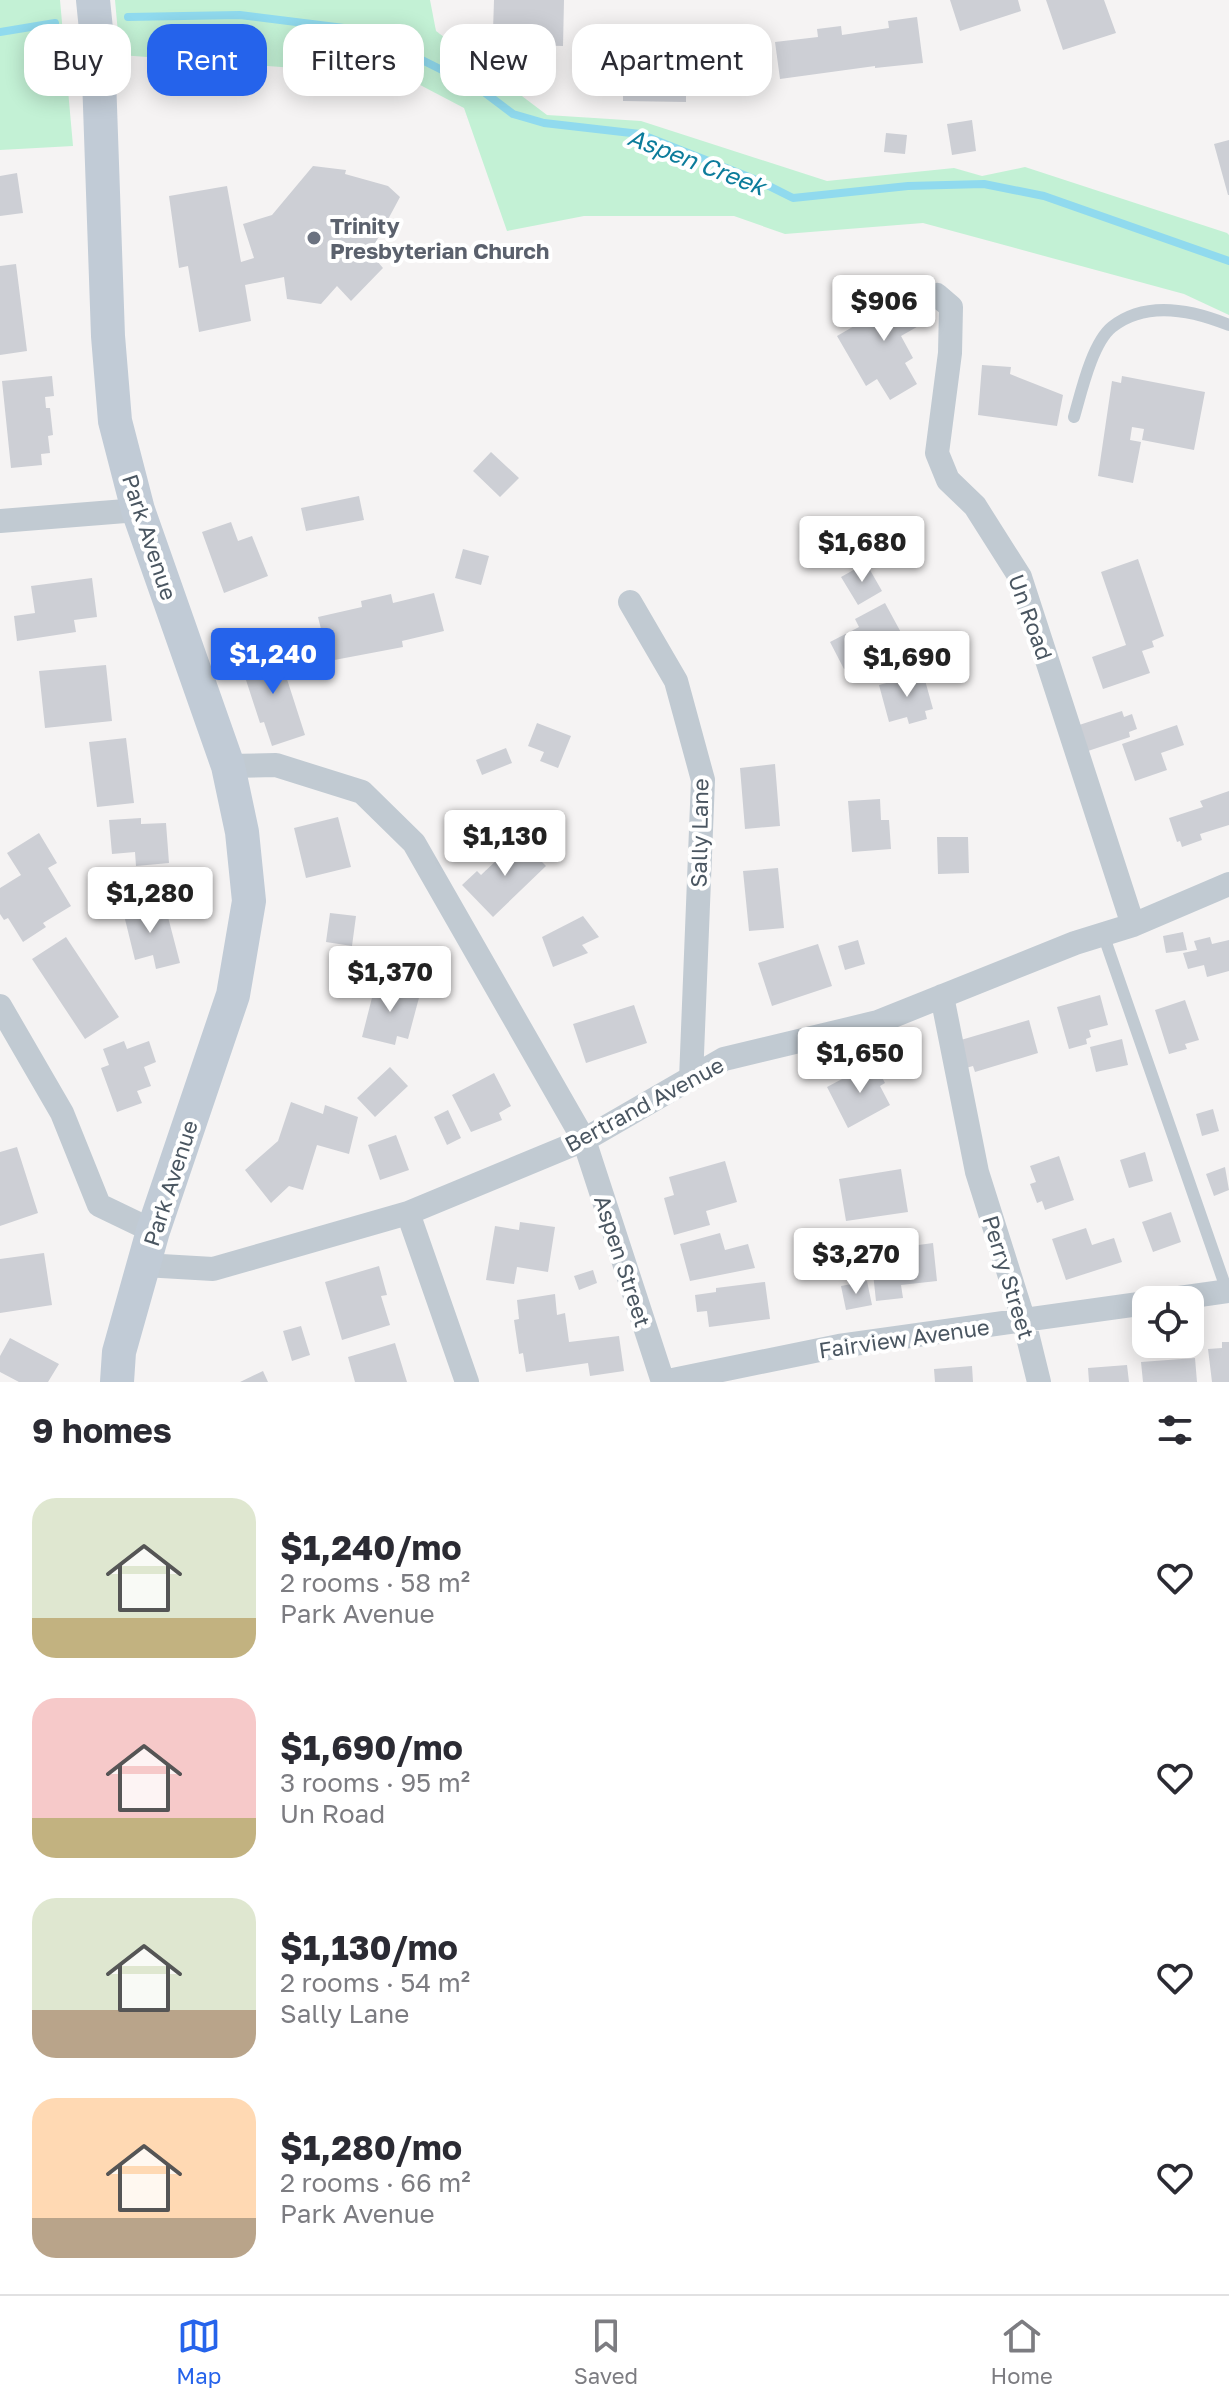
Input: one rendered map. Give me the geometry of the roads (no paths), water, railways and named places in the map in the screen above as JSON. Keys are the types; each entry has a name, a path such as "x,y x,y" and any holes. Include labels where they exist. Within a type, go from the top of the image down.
{"street":[{"name":"Park Avenue","path":"93,0 98,49 108,336 115,421 138,510 228,766 242,832 249,901 233,995 153,1231 119,1352 117,1382"},
{"name":"Un Road","path":"923,302 937,295 951,307 950,353 937,453 948,480 975,506 1020,577 1133,925"},
{"path":"0,521 138,510"},
{"name":"Sally Lane","path":"630,602 676,681 703,780 691,1079"},
{"name":"Aspen Street","path":"228,766 276,765 362,792 414,843 584,1140 663,1382"},
{"name":"Bertrand Avenue","path":"144,1265 213,1269 408,1213 584,1140 724,1059 878,1022 1075,943 1133,925 1229,884"},
{"name":"Perry Street","path":"942,996 977,1172 1024,1321 1039,1382"},
{"path":"0,1006 62,1113 99,1205 153,1231"},
{"path":"408,1213 467,1382"},
{"path":"1204,1294 1228,1291"},
{"name":"Fairview Avenue","path":"663,1382 839,1346 1132,1305"}],"lane":[{"path":"1074,417 1090,362 1111,328 1150,309 1202,314 1229,325"},
{"path":"1103,934 1228,1291"}],"waterway":[{"name":"Aspen Creek","path":"128,17 240,15 344,28 404,51 480,89 513,114 544,123 640,134 759,181 793,198 908,186 984,184 1044,196 1229,261"},
{"name":"Aspen Creek","path":"0,32 55,23"}],"place":[{"name":"Trinity Presbyterian Church","path":"314,238"}]}
